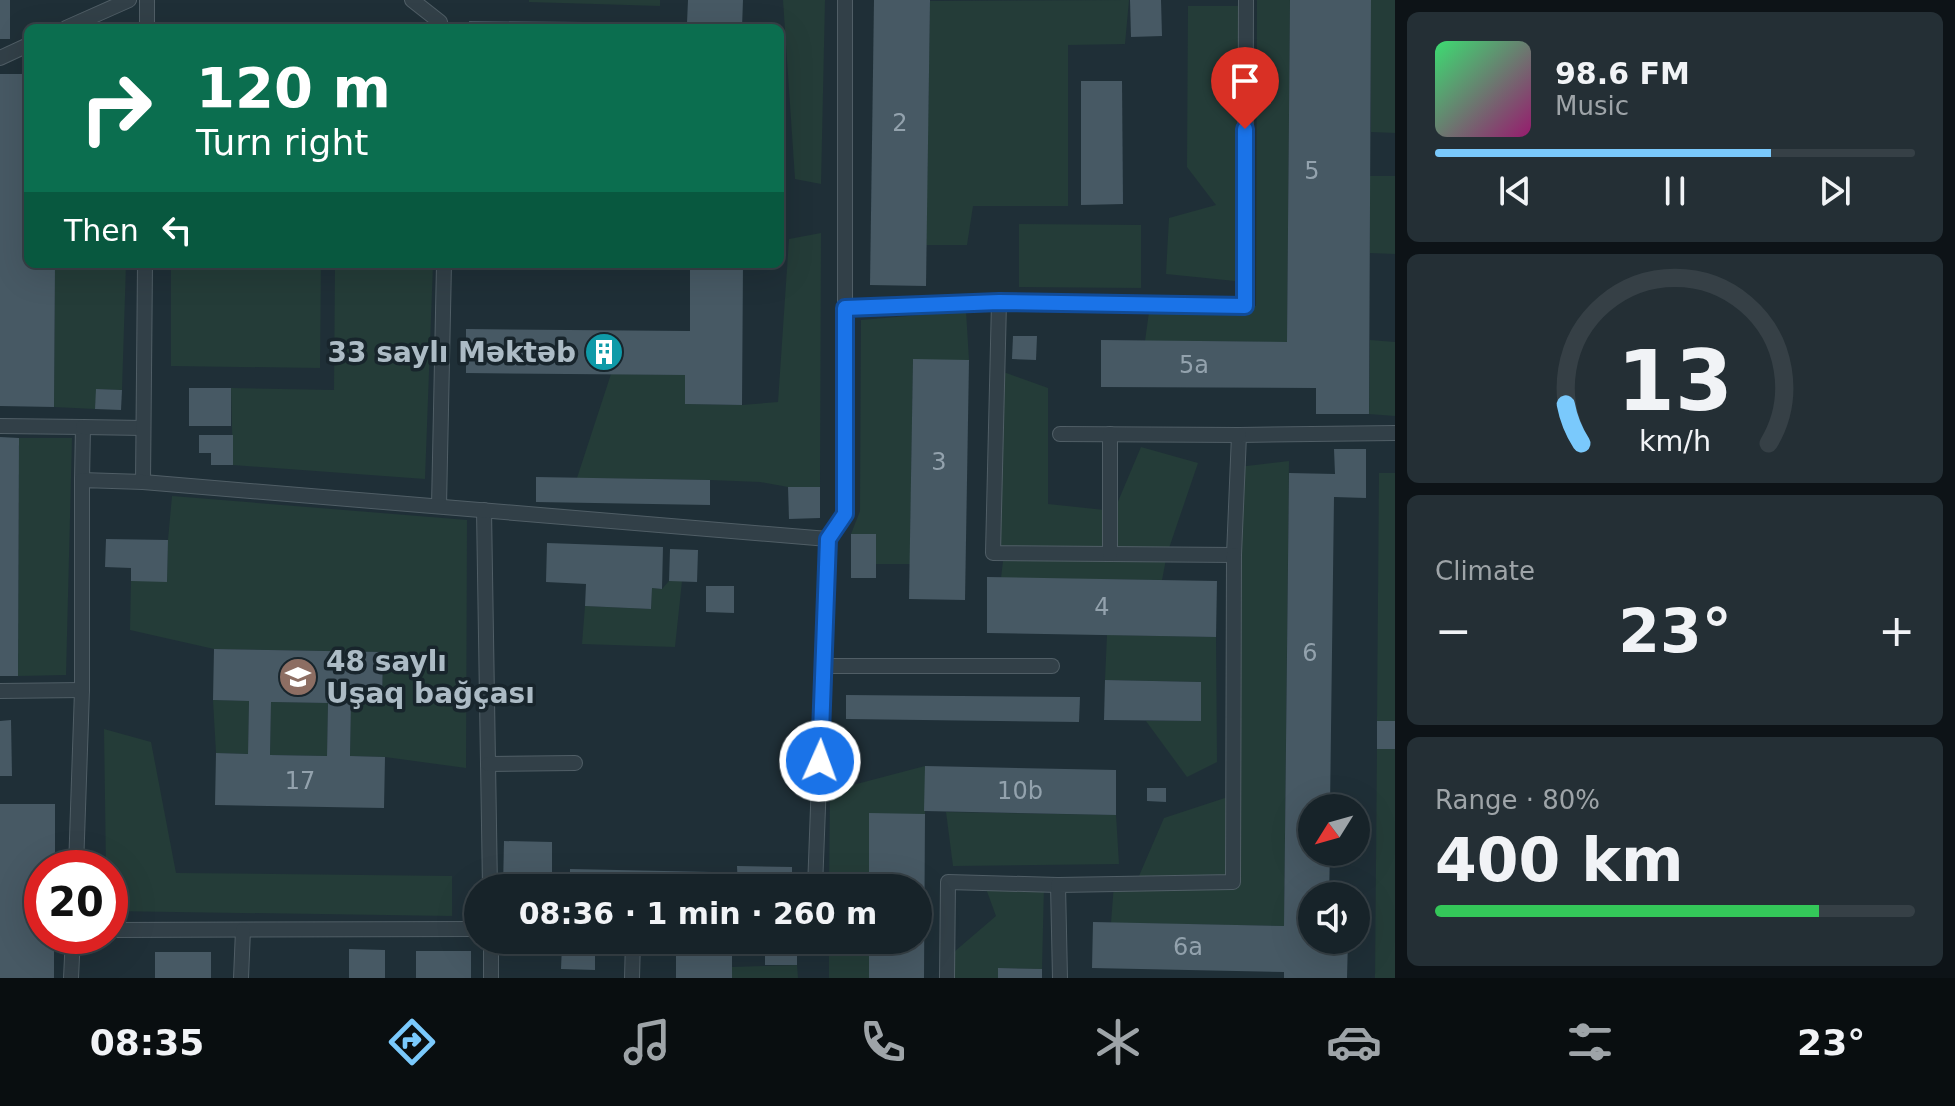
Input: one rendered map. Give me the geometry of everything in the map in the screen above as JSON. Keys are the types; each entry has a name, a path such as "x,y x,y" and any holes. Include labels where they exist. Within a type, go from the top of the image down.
{"lane":[{"path":"75,24 129,0"},
{"path":"147,0 147,24"},
{"path":"412,0 440,24"},
{"path":"816,874 828,539 845,514 845,0"},
{"path":"845,308 999,302 1245,306 1246,0"},
{"path":"0,58 24,47"},
{"path":"143,482 145,268"},
{"path":"439,506 444,268"},
{"path":"999,302 993,553 1234,555"},
{"path":"0,426 143,428"},
{"path":"77,850 82,690 83,427"},
{"path":"1060,434 1395,433"},
{"path":"1110,434 1110,554"},
{"path":"947,978 948,882 1058,885 1233,882 1234,555 1239,435"},
{"path":"82,480 143,482 828,539"},
{"path":"484,510 490,874"},
{"path":"823,666 1052,666"},
{"path":"0,691 82,690"},
{"path":"488,764 575,763"},
{"path":"1058,885 1060,978"},
{"path":"128,930 464,929"},
{"path":"241,978 243,930"},
{"path":"71,978 72,954"},
{"path":"491,954 491,978"},
{"path":"632,978 633,954"}],"green space":[{"path":"660,0 660,6 529,2"},
{"path":"783,0 825,0 821,184 795,179"},
{"path":"1129,0 1125,44 1068,45 1068,206 973,206 967,245 926,245 930,1"},
{"path":"1257,0 1290,0 1287,342 1145,341 1150,305 1256,306"},
{"path":"1371,0 1395,0 1395,133 1371,132"},
{"path":"1188,6 1246,6 1245,282 1166,274 1169,218 1216,205 1187,167"},
{"path":"1370,176 1395,176 1395,254 1370,253"},
{"path":"1019,224 1141,225 1141,288 1019,287"},
{"path":"821,233 820,487 710,480 577,478 611,374 685,375 685,404 778,402 789,239"},
{"path":"55,268 126,268 122,390 97,389 95,409 54,407"},
{"path":"171,268 321,268 320,368 171,366"},
{"path":"335,268 433,268 425,479 233,465 231,388 334,390"},
{"path":"966,311 969,360 913,360 910,564 876,564 876,534 851,534 860,511 861,320"},
{"path":"1370,340 1395,342 1395,416 1369,414"},
{"path":"998,370 1048,388 1048,504 1114,511 1141,447 1198,463 1167,554 1162,580 1001,578 1004,553 993,553"},
{"path":"19,438 72,438 66,675 18,676"},
{"path":"1289,461 1284,926 1111,923 1114,884 1136,883 1164,818 1234,795 1238,467"},
{"path":"1379,473 1395,473 1395,721 1377,721"},
{"path":"172,496 467,520 466,768 385,757 350,756 351,703 382,704 383,652 214,649 130,630 131,581 167,581"},
{"path":"669,581 682,581 675,647 582,644 585,606 651,609 652,588 662,589"},
{"path":"1107,635 1216,637 1217,762 1187,777 1146,721 1201,721 1201,682 1105,680"},
{"path":"213,700 249,701 248,754 216,753"},
{"path":"271,702 328,703 327,756 270,755"},
{"path":"104,729 151,742 176,873 452,876 452,916 128,911 128,850 106,850"},
{"path":"1377,749 1395,749 1395,978 1375,978"},
{"path":"925,766 925,814 870,814 869,874 829,874 830,791"},
{"path":"946,812 1116,815 1119,864 953,866"},
{"path":"984,883 1044,885 1042,969 998,968 998,978 947,978 947,958 996,916"},
{"path":"829,954 869,954 869,978 829,978"},
{"path":"797,965 798,978 732,978 732,967"}],"building":[{"path":"0,0 10,0 10,39 0,39"},
{"path":"688,0 743,0 742,24 469,24 469,21 687,23"},
{"path":"874,0 930,0 926,286 870,285"},
{"path":"1130,0 1161,0 1162,36 1131,37"},
{"path":"1290,0 1371,0 1369,414 1316,414 1316,388 1101,387 1101,340 1287,342"},
{"path":"0,74 24,74 24,268 55,268 54,407 0,406"},
{"path":"1081,81 1122,81 1123,204 1081,205"},
{"name":"33 saylı Məktəb","path":"690,268 743,268 742,405 685,404 685,375 466,373 466,329 690,331"},
{"path":"1013,336 1037,336 1036,360 1012,359"},
{"path":"913,359 969,360 965,600 909,599"},
{"path":"189,388 231,388 231,426 189,426"},
{"path":"96,389 122,390 121,410 95,409"},
{"path":"199,435 233,435 233,465 211,465 211,453 199,453"},
{"path":"0,437 19,438 18,676 0,676"},
{"path":"1334,449 1366,449 1366,498 1334,497 1330,794 1298,794 1298,866 1330,866 1329,882 1298,882 1298,954 1348,954 1347,978 1284,978 1284,972 1092,968 1093,922 1284,926 1289,473 1335,474"},
{"path":"536,477 710,480 710,505 536,502"},
{"path":"788,487 820,487 820,518 789,519"},
{"path":"851,534 876,534 876,578 851,578"},
{"path":"106,539 168,540 167,582 131,581 131,568 105,567"},
{"path":"547,543 663,547 662,589 652,588 651,609 585,606 586,584 546,582"},
{"path":"670,549 698,550 697,582 669,581"},
{"path":"987,577 1217,581 1216,637 987,633"},
{"path":"706,586 734,586 734,613 706,612"},
{"path":"214,649 383,652 382,704 351,703 350,756 385,757 384,808 215,805 216,753 248,754 249,701 213,700","holes":["271,702 328,703 327,756 270,755"]},
{"path":"1105,680 1201,682 1201,721 1104,720"},
{"path":"846,695 1080,697 1079,722 846,719"},
{"path":"11,720 12,776 0,776 0,721"},
{"path":"1377,721 1395,721 1395,749 1377,749"},
{"path":"925,766 1116,770 1116,815 924,811"},
{"path":"1147,788 1166,788 1166,802 1147,801"},
{"path":"0,804 55,804 55,850 24,850 24,954 54,954 54,978 0,978"},
{"path":"869,813 925,814 925,874 869,874"},
{"path":"504,841 552,842 552,874 503,874"},
{"path":"737,866 792,867 792,874 737,874"},
{"path":"570,869 712,872 712,874 570,874"},
{"path":"349,949 385,950 385,978 349,978"},
{"path":"416,951 464,951 464,954 471,954 471,978 416,978"},
{"path":"155,952 211,952 211,978 155,978"},
{"path":"562,954 595,954 595,970 561,969"},
{"path":"676,954 732,955 732,978 676,978"},
{"path":"765,954 797,954 797,965 765,965"},
{"path":"869,954 924,954 924,978 869,978"},
{"path":"998,968 1042,969 1042,978 998,978"}],"place":[{"name":"33 saylı Məktəb","path":"604,352"},
{"name":"48 saylı Uşaq bağçası","path":"298,677"}],"route":[{"path":"820,761 828,539 845,514 845,308 999,302 1245,306 1245,129"}]}
